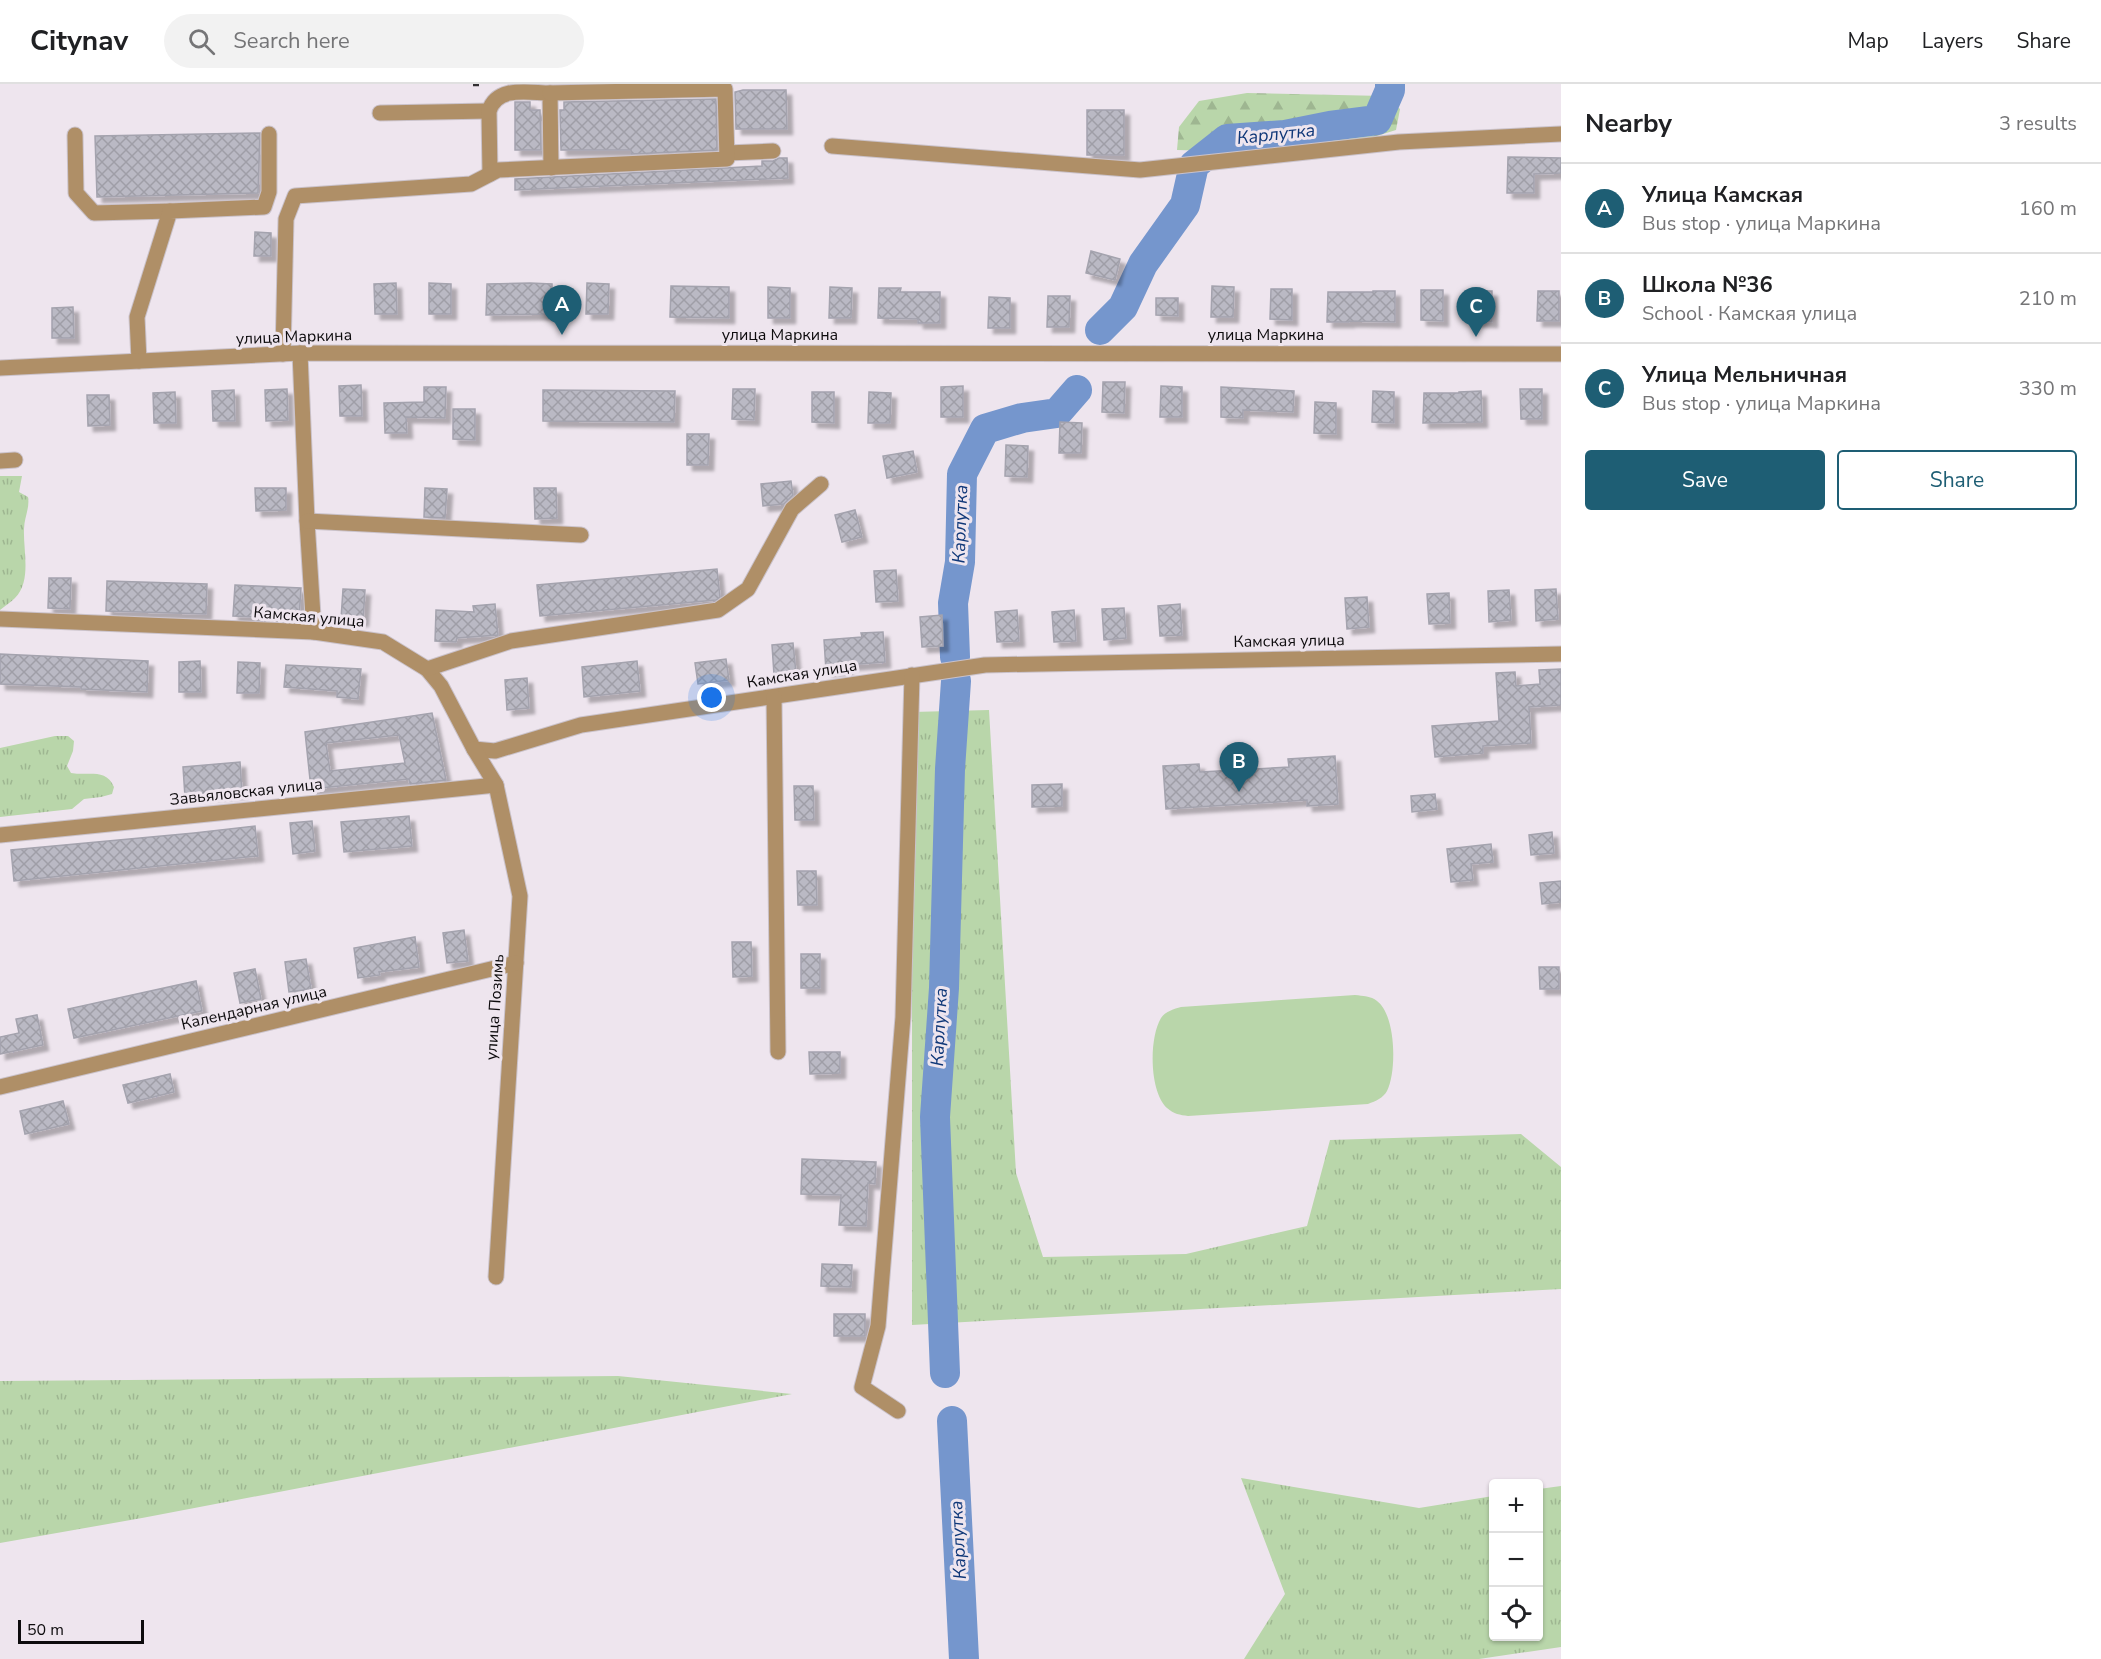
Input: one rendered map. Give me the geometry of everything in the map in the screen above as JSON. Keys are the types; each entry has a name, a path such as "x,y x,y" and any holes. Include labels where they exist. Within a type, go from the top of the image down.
{"street":[{"path":"284,354 286,219 295,196 471,184 498,170 727,159 724,89 503,93 492,102 489,111 490,174"},
{"path":"550,93 552,168"},
{"path":"380,113 489,111"},
{"path":"75,135 76,193 94,213 264,207 269,192 269,134"},
{"path":"832,146 1140,170 1399,142 1561,134"},
{"path":"727,153 773,151"},
{"path":"139,361 137,316 170,211"},
{"path":"300,353 314,632"},
{"name":"улица Маркина","path":"0,368 300,353 1561,354"},
{"path":"427,669 511,640 718,610 748,589 792,509 821,484"},
{"path":"307,521 580,535"},
{"name":"Камская улица","path":"0,619 314,632 383,642 427,669 441,686 474,749 495,751 581,725 985,665 1561,654"},
{"path":"898,1411 862,1387 878,1326 903,1017 912,675"},
{"path":"774,697 778,1052"},
{"name":"улица Позимь","path":"474,749 496,785 520,896 496,1277"},
{"name":"Завьяловская улица","path":"0,835 496,785"},
{"name":"Календарная улица","path":"0,1087 516,963"}],"green space":[{"path":"1247,93 1384,96 1400,109 1396,130 1367,139 1247,152 1177,150 1179,127 1199,101"},
{"path":"0,476 22,476 19,492 28,497 28,509 24,529 26,565 23,583 15,598 0,610"},
{"path":"989,710 1016,1173 1043,1257 1186,1254 1307,1226 1330,1140 1521,1134 1561,1167 1561,1289 912,1325 912,712"},
{"path":"55,736 68,736 74,741 67,766 71,773 96,774 106,777 114,787 112,794 84,799 72,809 0,817 0,748"},
{"path":"1355,995 1370,997 1377,1001 1388,1018 1391,1030 1393,1057 1390,1082 1387,1091 1376,1100 1368,1104 1188,1116 1172,1112 1161,1100 1154,1077 1154,1038 1161,1018 1168,1012 1181,1007"},
{"path":"618,1376 792,1394 0,1543 0,1381"},
{"path":"1241,1478 1419,1508 1489,1497 1489,1641 1543,1641 1543,1488 1561,1486 1561,1647 1479,1659 1244,1659 1285,1594"}],"building":[{"path":"786,90 787,129 736,129 735,92"},
{"path":"716,99 717,150 631,154 631,150 561,150 560,110 564,110 564,102"},
{"path":"515,102 530,102 530,110 540,110 541,150 515,150"},
{"path":"1087,110 1124,110 1124,155 1087,155"},
{"path":"260,133 258,193 97,197 95,136"},
{"path":"1508,157 1561,158 1561,173 1534,174 1534,193 1507,193"},
{"path":"787,158 788,178 515,190 515,179 762,166 762,161 773,161"},
{"path":"255,232 271,233 271,256 254,256"},
{"path":"1091,251 1120,259 1115,280 1086,273"},
{"path":"396,283 397,314 375,314 374,284"},
{"path":"429,283 451,284 451,314 429,314"},
{"path":"587,283 609,284 608,314 586,314"},
{"path":"487,284 552,284 552,314 486,315"},
{"path":"671,286 729,287 729,318 670,317"},
{"path":"1212,286 1234,287 1233,317 1211,317"},
{"path":"768,287 790,288 790,318 768,318"},
{"path":"830,287 852,288 851,318 829,318"},
{"path":"879,288 901,288 900,292 940,292 940,323 918,323 918,319 878,318"},
{"path":"1271,289 1292,289 1292,320 1270,319"},
{"path":"1421,290 1443,290 1443,321 1421,320"},
{"path":"1395,291 1395,322 1327,322 1328,292"},
{"path":"1470,291 1492,291 1492,322 1470,321"},
{"path":"1538,291 1559,291 1559,321 1537,321"},
{"path":"1048,296 1070,296 1069,327 1047,327"},
{"path":"989,297 1010,298 1010,328 988,328"},
{"path":"1156,298 1178,298 1178,316 1156,315"},
{"path":"73,307 74,338 52,338 52,308"},
{"path":"1103,382 1125,382 1124,413 1102,412"},
{"path":"361,385 362,416 340,416 339,386"},
{"path":"963,386 963,417 941,417 941,387"},
{"path":"1161,386 1182,387 1182,417 1160,417"},
{"path":"424,387 446,387 445,418 406,417 407,433 385,433 384,403 424,402"},
{"path":"1221,387 1294,391 1293,412 1243,410 1243,418 1221,417"},
{"path":"287,389 288,420 266,421 265,390"},
{"path":"733,389 755,389 754,420 732,419"},
{"path":"1520,389 1542,389 1542,419 1521,419"},
{"path":"234,390 235,421 213,421 212,391"},
{"path":"543,390 675,391 674,422 543,421"},
{"path":"1373,391 1394,392 1394,423 1372,422"},
{"path":"1481,391 1482,422 1423,423 1424,393"},
{"path":"175,392 176,423 154,423 153,393"},
{"path":"812,392 834,392 834,423 812,422"},
{"path":"869,392 891,393 890,423 868,423"},
{"path":"87,395 109,395 110,425 88,426"},
{"path":"1315,402 1336,403 1336,434 1314,433"},
{"path":"453,409 475,409 475,440 453,439"},
{"path":"1060,422 1082,423 1081,453 1059,453"},
{"path":"687,434 709,434 708,465 687,465"},
{"path":"1006,445 1028,446 1027,477 1005,476"},
{"path":"913,451 917,472 887,478 883,456"},
{"path":"791,481 793,495 784,504 763,506 761,484"},
{"path":"255,488 286,488 286,510 256,511"},
{"path":"425,488 447,489 445,518 424,517"},
{"path":"534,488 556,488 557,518 535,519"},
{"path":"855,510 862,537 842,542 835,515"},
{"path":"717,569 720,597 716,600 540,616 537,585"},
{"path":"896,570 898,601 876,602 874,571"},
{"path":"49,578 71,578 70,609 48,608"},
{"path":"107,581 207,584 206,614 106,611"},
{"path":"235,585 301,588 299,619 233,616"},
{"path":"343,589 365,590 363,621 341,619"},
{"path":"1556,589 1558,619 1536,621 1535,590"},
{"path":"1509,590 1511,620 1489,622 1488,591"},
{"path":"1449,593 1450,623 1429,624 1427,594"},
{"path":"1367,597 1369,627 1347,629 1345,598"},
{"path":"495,604 498,635 457,638 456,642 435,641 436,610 474,612 473,606"},
{"path":"1180,604 1182,635 1160,636 1158,606"},
{"path":"1124,608 1126,638 1104,640 1102,609"},
{"path":"1017,610 1019,641 997,642 995,612"},
{"path":"1074,610 1076,641 1054,642 1052,612"},
{"path":"942,615 943,646 922,647 920,617"},
{"path":"883,632 885,662 847,665 847,669 826,671 824,640 862,637 861,633"},
{"path":"793,643 796,673 774,675 772,645"},
{"path":"0,654 148,661 147,692 0,684"},
{"path":"726,659 729,680 698,684 695,663"},
{"path":"200,661 201,692 179,692 179,662"},
{"path":"637,661 640,691 584,697 582,667"},
{"path":"238,662 260,663 259,693 237,693"},
{"path":"286,665 361,669 358,699 337,697 337,691 284,687"},
{"path":"1561,669 1561,705 1529,707 1531,743 1483,746 1483,753 1435,757 1432,726 1499,721 1496,673 1515,672 1516,686 1540,684 1539,670"},
{"path":"527,678 529,708 507,710 505,680"},
{"path":"432,713 446,780 410,784 409,779 311,789 305,732","holes":["399,735 405,763 330,771 326,743"]},
{"path":"1335,756 1338,804 1307,806 1307,800 1166,809 1163,766 1199,764 1200,772 1289,767 1288,759"},
{"path":"240,762 242,793 185,797 183,767"},
{"path":"1062,784 1062,806 1032,807 1032,785"},
{"path":"794,786 813,786 814,820 795,820"},
{"path":"1435,794 1437,809 1412,812 1411,796"},
{"path":"409,816 412,846 344,852 341,822"},
{"path":"312,821 315,851 293,854 290,823"},
{"path":"255,826 258,856 14,881 11,850"},
{"path":"1552,832 1554,853 1531,855 1529,835"},
{"path":"1491,844 1493,862 1471,864 1473,880 1451,882 1447,849"},
{"path":"797,871 816,871 817,905 798,905"},
{"path":"1561,881 1561,902 1542,904 1540,883"},
{"path":"464,930 468,961 447,963 443,933"},
{"path":"415,937 419,967 379,972 380,975 358,978 354,948"},
{"path":"732,942 751,942 752,976 733,977"},
{"path":"801,954 820,954 820,988 801,988"},
{"path":"306,959 311,989 289,992 285,962"},
{"path":"1539,967 1559,967 1559,989 1540,989"},
{"path":"255,969 261,999 240,1003 234,973"},
{"path":"196,981 202,1011 74,1038 68,1009"},
{"path":"37,1015 43,1045 0,1054 0,1037 19,1033 16,1019"},
{"path":"809,1052 840,1052 840,1073 810,1074"},
{"path":"170,1074 174,1092 128,1103 123,1085"},
{"path":"63,1101 69,1124 25,1134 20,1111"},
{"path":"802,1159 876,1162 875,1184 868,1183 866,1226 839,1225 841,1195 801,1194"},
{"path":"822,1264 852,1265 851,1287 821,1286"},
{"path":"834,1314 865,1314 865,1336 834,1336"}],"waterway":[{"name":"Карлутка","path":"1100,330 1123,307 1143,264 1185,205 1194,165 1227,139 1285,135 1377,120 1390,90 1390,84"},
{"name":"Карлутка","path":"955,657 953,603 960,562 962,474 985,429 1022,418 1057,413 1077,390"},
{"name":"Карлутка","path":"945,1373 935,1117 944,988 950,769 956,681"},
{"name":"Карлутка","path":"952,1421 964,1659"}],"railway":[{"path":"473,84 479,84"}],"place":[{"name":"Улица Камская","path":"562,335"},
{"name":"Улица Мельничная","path":"1476,337"},
{"name":"Школа №36","path":"1239,792"}]}
